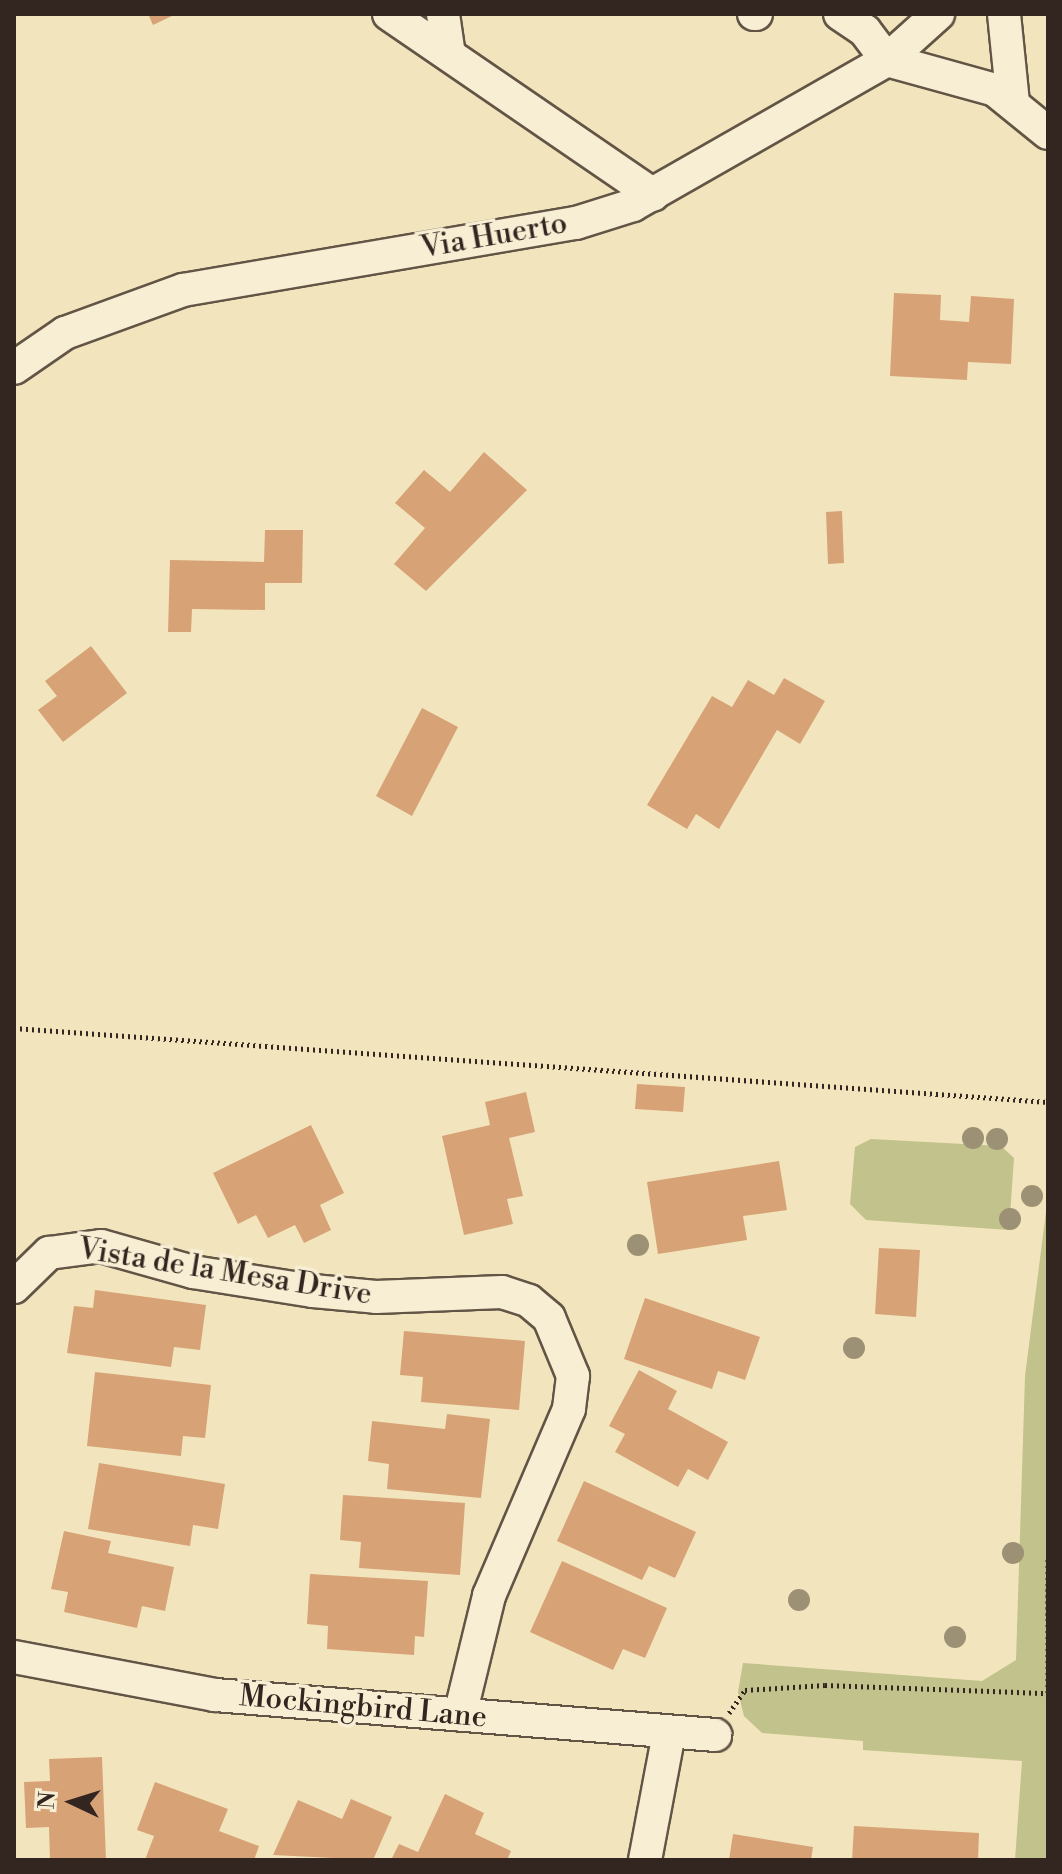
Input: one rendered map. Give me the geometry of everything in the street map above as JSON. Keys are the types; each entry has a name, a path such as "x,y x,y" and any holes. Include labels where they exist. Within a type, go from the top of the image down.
{"street":[{"path":"389,14 653,195"},
{"path":"443,14 449,55"},
{"path":"840,14 865,31 887,60 953,74 1013,103 1048,133"},
{"name":"Via Huerto","path":"14,368 65,333 183,290 576,223 653,195 887,60 938,14"},
{"path":"1004,14 1013,103"},
{"name":"Vista de la Mesa Drive","path":"14,1287 49,1253 101,1246 193,1272 313,1291 376,1297 502,1292 529,1301 549,1318 573,1376 569,1409 489,1596 460,1715"},
{"name":"Mockingbird Lane","path":"14,1657 215,1695 715,1735"},
{"path":"645,1860 669,1733"}],"path":[{"path":"14,1028 1048,1102"},
{"path":"715,1735 745,1690 825,1685 1048,1693 1048,1558"}],"green space":[{"path":"871,1139 1001,1146 1014,1158 1009,1230 866,1220 850,1204 855,1147"},
{"path":"1048,1196 1048,1860 1015,1860 1022,1761 863,1750 863,1741 762,1733 744,1716 738,1692 743,1663 982,1681 1016,1660 1025,1376"}],"building":[{"path":"148,14 176,14 153,25"},
{"path":"894,293 941,295 940,320 969,322 971,296 1014,299 1011,364 968,362 967,380 890,376"},
{"path":"484,452 527,490 426,591 394,564 425,528 395,503 424,470 450,492"},
{"path":"842,511 844,563 828,564 826,512"},
{"path":"265,530 303,530 302,583 265,583 265,610 192,609 191,632 168,632 170,560 264,562"},
{"path":"91,646 127,693 63,742 38,710 57,696 45,681"},
{"path":"784,678 825,701 800,744 777,730 719,829 696,814 687,829 647,805 712,696 732,707 748,680 774,695"},
{"path":"422,708 458,727 412,816 376,796"},
{"path":"637,1084 685,1087 683,1112 635,1109"},
{"path":"526,1092 535,1132 509,1138 523,1196 507,1199 513,1224 464,1235 442,1136 490,1125 485,1102"},
{"path":"311,1125 344,1193 320,1205 331,1230 304,1243 295,1225 268,1238 256,1215 238,1224 213,1173"},
{"path":"779,1161 787,1210 743,1216 747,1240 658,1254 647,1182"},
{"path":"879,1248 920,1250 916,1317 875,1314"},
{"path":"95,1290 206,1305 200,1350 174,1347 171,1367 67,1353 74,1306 93,1308"},
{"path":"645,1298 760,1337 745,1380 718,1371 712,1389 624,1359"},
{"path":"404,1331 525,1341 519,1410 421,1402 423,1377 400,1375"},
{"path":"639,1370 677,1391 668,1409 728,1442 708,1480 688,1469 678,1487 615,1452 625,1434 609,1426"},
{"path":"95,1372 211,1385 205,1438 183,1436 181,1456 87,1446"},
{"path":"447,1414 490,1419 481,1498 387,1489 389,1464 368,1461 372,1421 445,1429"},
{"path":"99,1463 225,1484 218,1529 193,1525 190,1546 88,1529"},
{"path":"584,1481 696,1532 675,1578 649,1566 642,1580 557,1541"},
{"path":"343,1495 465,1503 460,1575 359,1568 361,1542 340,1540"},
{"path":"64,1531 111,1541 108,1553 174,1567 165,1611 142,1606 137,1628 64,1612 68,1592 51,1589"},
{"path":"562,1561 667,1608 645,1658 623,1649 613,1670 530,1632"},
{"path":"310,1574 428,1581 424,1637 415,1636 414,1655 327,1649 328,1626 307,1624"},
{"path":"102,1757 106,1860 50,1860 49,1827 26,1828 24,1782 50,1781 49,1759"},
{"path":"155,1782 228,1809 219,1831 259,1846 254,1860 145,1860 154,1836 137,1830"},
{"path":"445,1794 484,1813 475,1834 511,1851 507,1860 391,1860 399,1844 418,1852"},
{"path":"351,1799 392,1817 373,1860 273,1855 298,1800 342,1819"},
{"path":"854,1826 979,1833 978,1860 852,1860"},
{"path":"733,1834 813,1847 811,1860 729,1860"}]}
